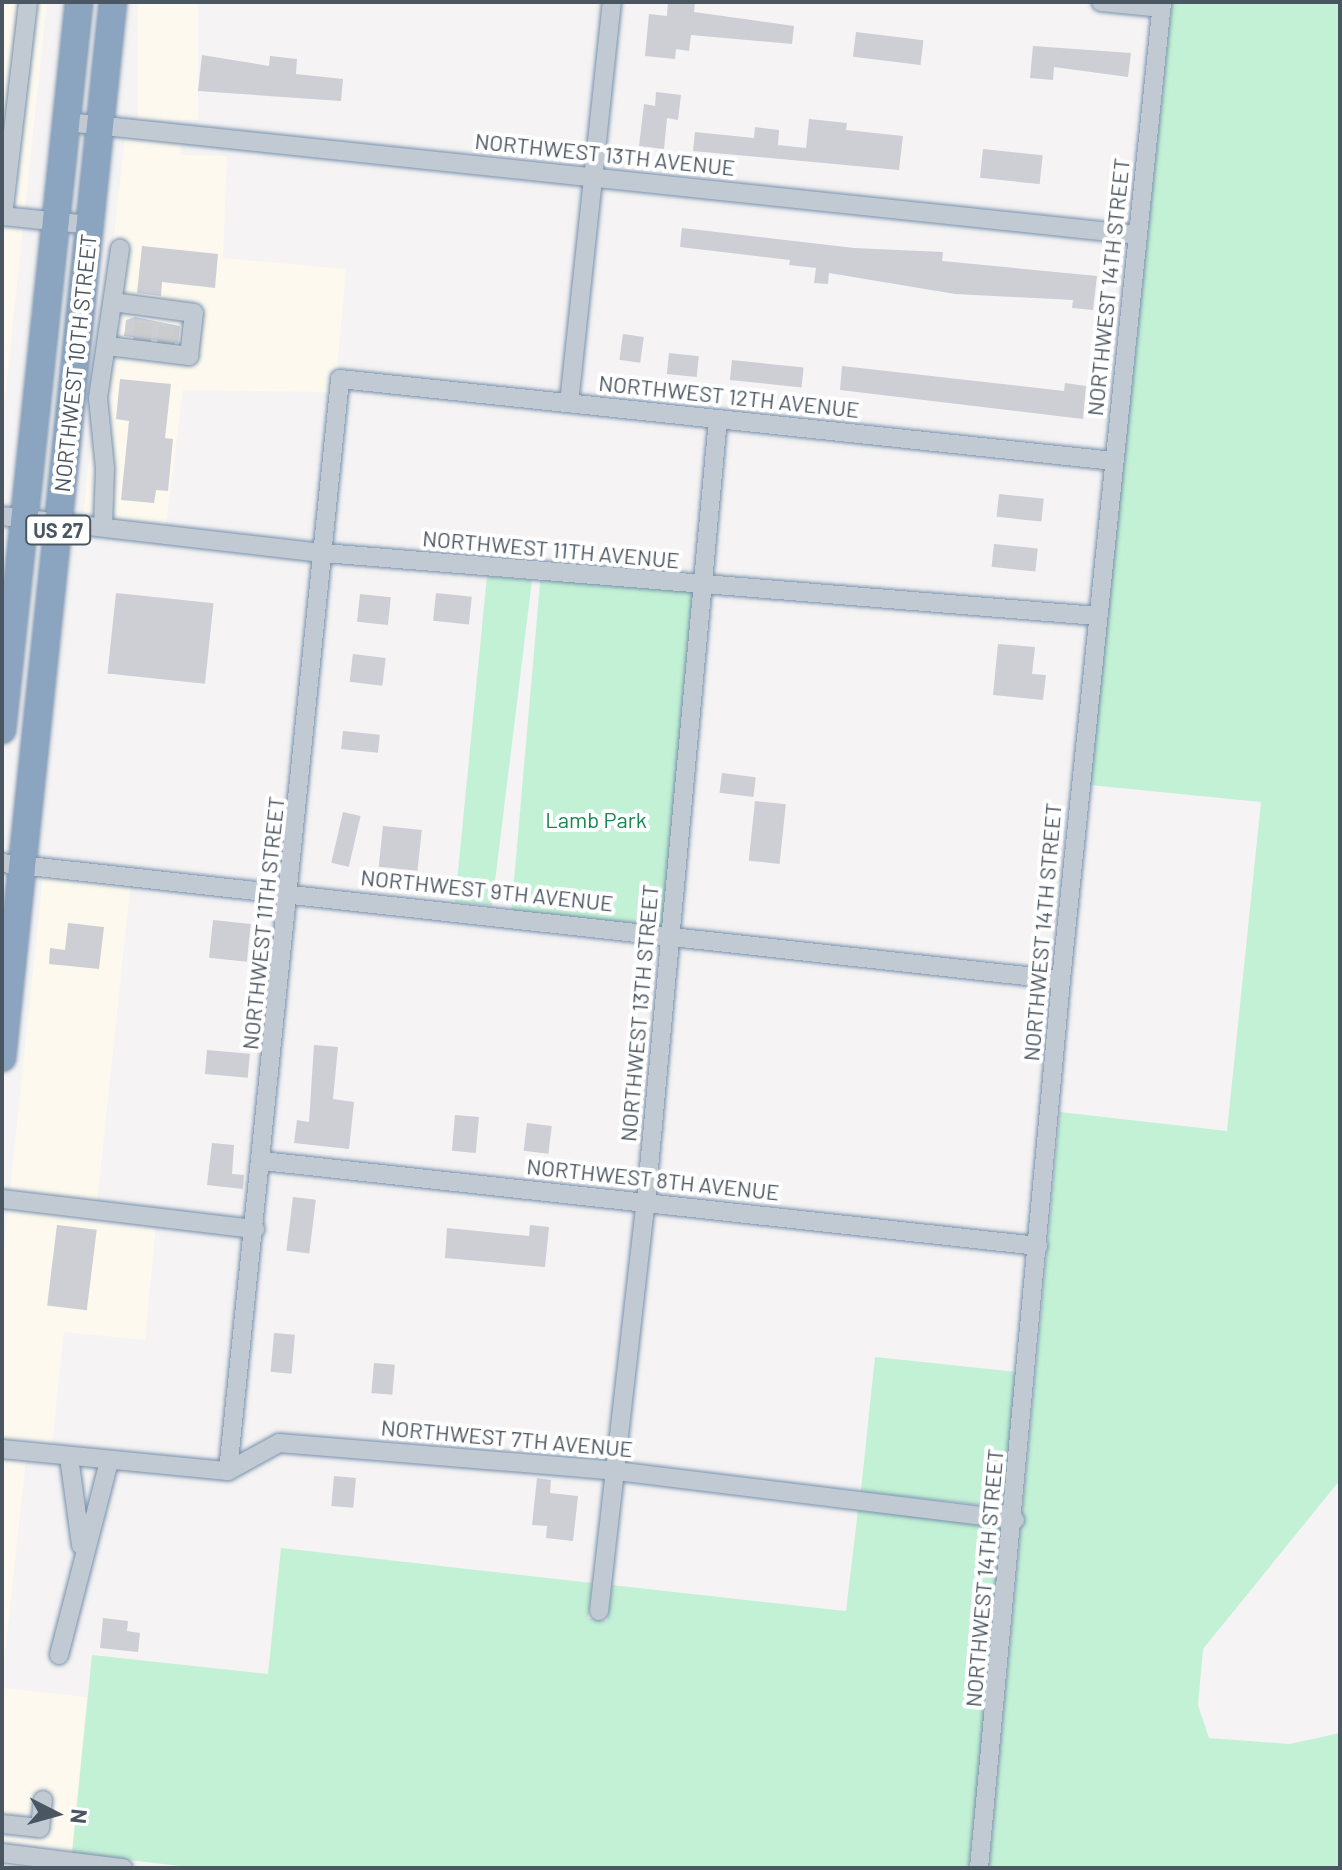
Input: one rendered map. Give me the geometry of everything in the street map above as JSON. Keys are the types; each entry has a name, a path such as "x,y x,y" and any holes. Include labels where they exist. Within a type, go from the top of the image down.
{"highway":[{"name":"NORTHWEST 10TH STREET","path":"2,730 13,517 56,221 79,2"},
{"name":"NORTHWEST 10TH STREET","path":"2,1058 12,864 59,521 113,2"}],"street":[{"path":"28,2 3,216 90,225"},
{"path":"569,403 612,2"},
{"path":"1101,2 1161,5"},
{"name":"NORTHWEST 14TH STREET","path":"979,1868 1015,1520 1061,980 1161,5"},
{"name":"NORTHWEST 13TH AVENUE","path":"67,122 1138,235"},
{"path":"86,261 119,256 103,368 100,429 103,526"},
{"path":"108,346 143,330 168,333 143,330 113,302"},
{"path":"80,318 111,322"},
{"path":"74,365 103,368"},
{"name":"NORTHWEST 12TH AVENUE","path":"340,379 1114,461"},
{"name":"NORTHWEST 11TH STREET","path":"228,1471 291,893 340,379"},
{"name":"NORTHWEST 13TH STREET","path":"599,1611 646,1201 718,419"},
{"path":"69,425 100,429"},
{"name":"NORTHWEST 11TH AVENUE","path":"13,517 324,553 1097,616"},
{"name":"NORTHWEST 9TH AVENUE","path":"12,864 1061,980"},
{"name":"NORTHWEST 8TH AVENUE","path":"263,1161 1038,1246"},
{"path":"2,1199 255,1229"},
{"name":"NORTHWEST 7TH AVENUE","path":"228,1471 279,1443 616,1471 1015,1520"},
{"path":"2,1449 109,1462 228,1471"},
{"path":"69,1457 83,1557"},
{"path":"59,1655 109,1462"},
{"path":"2,1824 40,1828 43,1800"},
{"path":"2,1853 114,1867"}],"shaded area":[{"path":"2,2 47,2 25,209 2,207"},
{"path":"138,2 198,2 198,120 138,120"},
{"path":"125,137 181,143 180,155 227,156 223,258 346,269 337,370 331,370 329,392 183,390 166,525 83,515"},
{"path":"2,224 23,227 2,429"},
{"path":"43,876 131,885 97,1200 10,1191"},
{"path":"8,1208 156,1226 145,1340 64,1332 52,1446 2,1439 2,1264"},
{"path":"2,1457 26,1460 2,1680"},
{"path":"2,1688 87,1697 72,1853 2,1844"}],"green space":[{"path":"1172,2 1340,2 1340,1480 1203,1649 1198,1705 1209,1738 1290,1744 1340,1733 1340,1868 989,1868 1060,1112 1227,1131 1261,802 1090,785"},
{"name":"Lamb Park","path":"541,572 701,586 671,931 511,917"},
{"path":"487,576 532,580 492,906 455,902"},
{"path":"875,1357 1017,1372 1003,1507 861,1492"},
{"path":"858,1510 1004,1527 969,1868 196,1868 72,1853 92,1655 268,1674 281,1548 592,1583 588,1618 607,1621 612,1585 846,1611"}],"building":[{"path":"668,2 695,2 694,12 794,26 792,44 691,35 689,51 676,49 675,59 645,56 649,14 667,16"},
{"path":"856,32 923,40 920,65 853,57"},
{"path":"1033,46 1131,53 1128,77 1054,67 1053,80 1030,78"},
{"path":"202,55 269,66 270,56 297,59 296,74 343,79 341,101 198,91"},
{"path":"656,92 681,95 678,120 667,118 664,149 639,146 644,104 655,106"},
{"path":"809,119 847,123 846,130 903,136 899,170 693,151 695,132 754,138 755,127 779,130 778,145 806,148"},
{"path":"983,149 1043,155 1040,184 980,178"},
{"path":"682,228 854,248 943,252 942,261 1097,276 1093,310 1072,308 1073,300 955,294 829,273 828,284 814,283 816,268 789,265 790,260 680,247"},
{"path":"142,246 218,254 215,288 162,282 161,296 137,293"},
{"path":"135,317 180,326 178,343 124,336 126,320"},
{"path":"623,334 644,337 640,363 619,360"},
{"path":"669,353 699,356 697,377 667,374"},
{"path":"732,360 804,368 802,387 730,380"},
{"path":"842,366 1064,391 1065,383 1086,386 1083,419 840,390"},
{"path":"120,379 171,384 165,438 173,439 168,491 156,490 154,503 121,500 129,421 116,419"},
{"path":"999,494 1044,499 1041,522 997,517"},
{"path":"994,544 1038,549 1035,571 992,567"},
{"path":"116,593 213,603 205,684 108,674"},
{"path":"436,593 472,597 469,625 433,621"},
{"path":"360,594 391,597 388,625 357,622"},
{"path":"998,644 1035,647 1032,674 1046,675 1043,700 993,695"},
{"path":"353,654 386,658 382,686 350,682"},
{"path":"343,731 380,735 378,753 341,749"},
{"path":"722,773 756,777 753,797 720,793"},
{"path":"755,801 786,804 780,864 749,861"},
{"path":"343,812 361,816 349,867 331,863"},
{"path":"383,826 422,830 418,871 379,867"},
{"path":"213,920 251,924 247,962 209,958"},
{"path":"68,923 104,927 99,969 49,964 50,948 65,950"},
{"path":"314,1045 338,1047 333,1099 354,1102 349,1149 294,1143 297,1120 309,1122"},
{"path":"207,1050 250,1054 248,1078 205,1074"},
{"path":"455,1115 479,1117 476,1153 452,1151"},
{"path":"527,1123 552,1126 548,1154 524,1151"},
{"path":"212,1143 234,1145 232,1174 244,1175 243,1189 207,1185"},
{"path":"293,1197 316,1200 309,1253 286,1251"},
{"path":"57,1225 97,1230 87,1310 47,1305"},
{"path":"530,1225 549,1227 545,1267 445,1258 447,1228 529,1236"},
{"path":"274,1333 295,1335 292,1374 271,1372"},
{"path":"374,1363 395,1365 392,1395 371,1393"},
{"path":"334,1476 356,1478 353,1508 331,1506"},
{"path":"537,1478 551,1480 550,1493 578,1496 573,1541 546,1538 547,1526 532,1525"},
{"path":"103,1618 128,1621 127,1631 140,1633 138,1652 100,1648"}],"tunnel":[{"path":"142,341 144,322"},
{"path":"166,344 168,325"}]}
